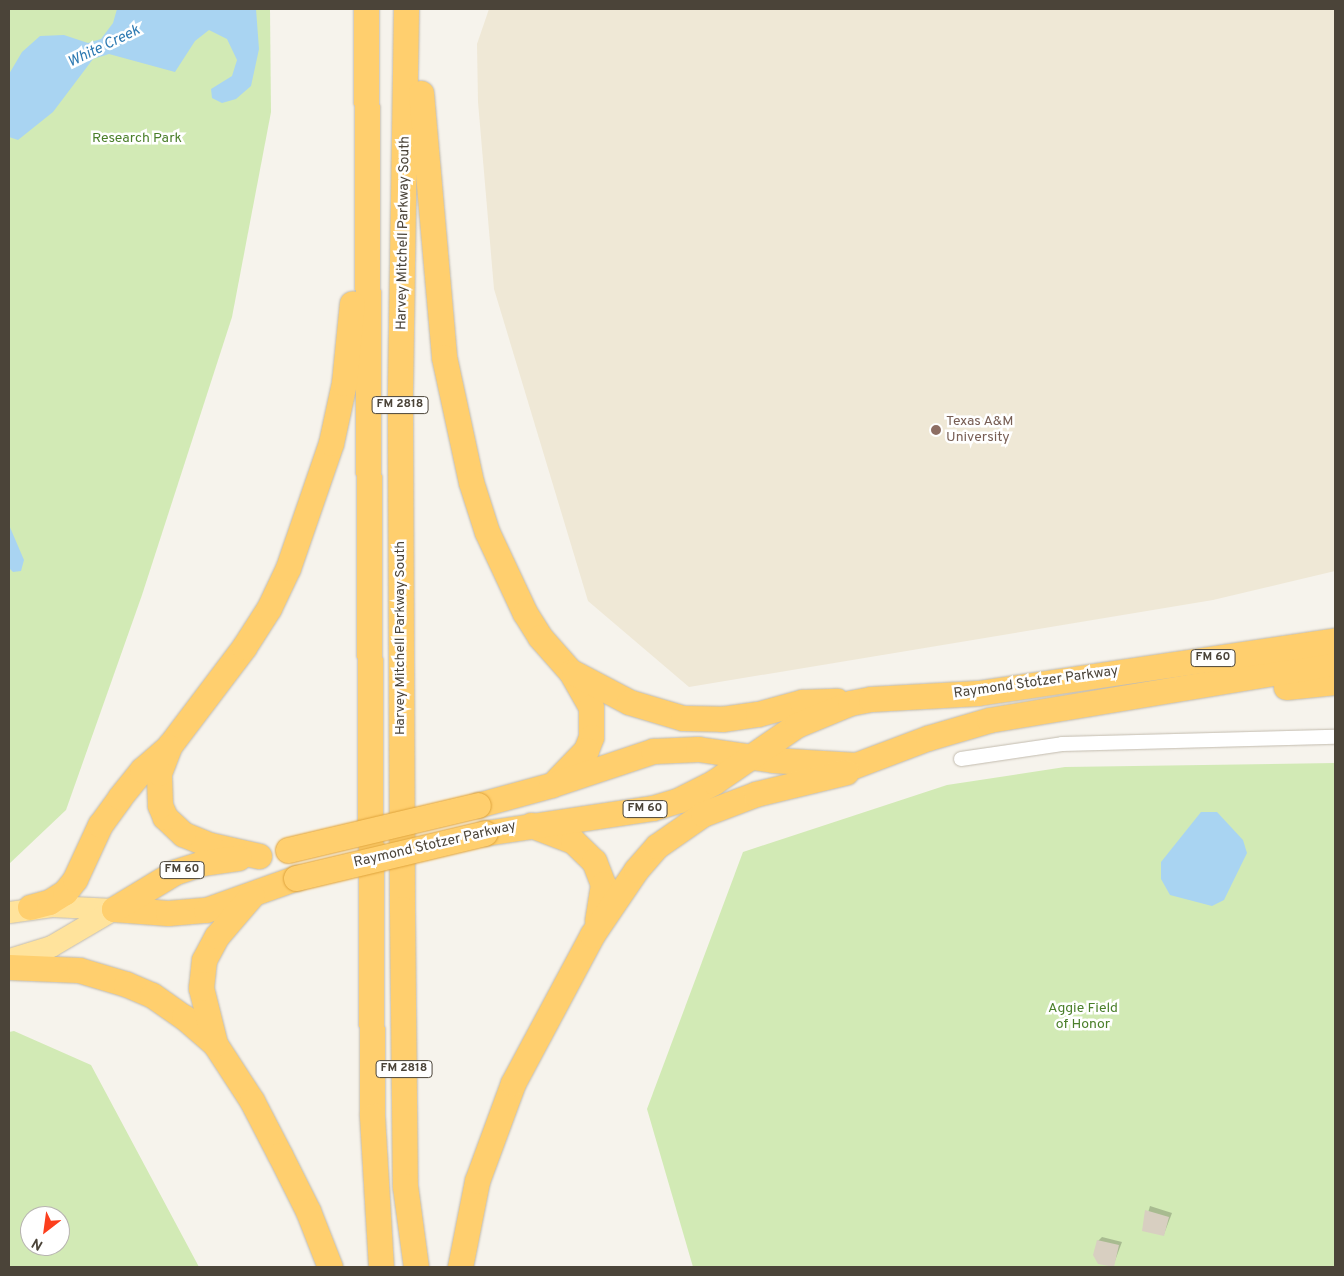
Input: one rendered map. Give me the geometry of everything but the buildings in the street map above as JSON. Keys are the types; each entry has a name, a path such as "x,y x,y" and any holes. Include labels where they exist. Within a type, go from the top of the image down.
{"highway":[{"name":"FM 2818","path":"366,9 372,1116 381,1267"},
{"name":"Harvey Mitchell Parkway South","path":"406,9 400,408 401,812 405,1186 416,1267"},
{"path":"414,9 444,357 456,423 471,482 505,574 540,637 571,672 591,707 591,737 577,761 551,786"},
{"path":"19,910 49,902 65,892 75,879 100,825 120,797 156,755 170,745 244,647 269,608 306,522 328,457 344,383 351,320 365,86"},
{"name":"Raymond Stotzer Parkway","path":"114,909 188,912 206,910 296,878 485,833 528,824 653,808 679,800 714,782 749,756 797,725 830,709 871,699 978,693 1335,640"},
{"name":"Raymond Stotzer Parkway","path":"114,909 175,872 202,863 259,856 288,850 551,786 653,751 698,748 749,756 856,765 928,738 989,720 1335,663"},
{"path":"571,672 629,702 655,711 703,720 758,714 802,702 871,699"},
{"path":"1063,708 1088,712 1190,696 1335,682"},
{"path":"170,745 159,781 160,805 165,817 194,841 259,856"},
{"path":"460,1267 477,1180 495,1126 535,1037 592,935 646,857 679,829 725,804 843,773 856,765"},
{"path":"528,824 573,841 594,861 604,884 604,896 592,935"},
{"path":"215,1044 201,988 204,960 217,936 253,894"},
{"path":"9,967 79,970 126,984 152,995 184,1017 215,1044 252,1101 280,1155 308,1211 330,1267"}],"main road":[{"name":"Raymond Stotzer Parkway","path":"19,910 114,909"},
{"name":"Raymond Stotzer Parkway","path":"9,959 52,946 114,909"}],"street":[{"path":"961,759 1062,744 1335,737"}],"shaded area":[{"name":"Texas A&M University","path":"489,9 1335,9 1335,571 1213,600 689,687 588,601 494,289 478,102 477,44"}],"green space":[{"name":"Research Park","path":"9,9 270,9 271,112 232,317 142,595 66,810 9,864"},
{"name":"Aggie Field of Honor","path":"1335,763 1335,1267 693,1267 647,1109 743,852 947,785 1065,767"},
{"path":"14,1031 91,1065 199,1267 9,1267 9,1032"}],"water":[{"name":"White Creek","path":"117,9 256,9 259,49 251,86 236,99 222,103 212,98 211,89 232,76 237,60 227,39 209,30 195,41 175,72 109,54 93,59 53,112 18,140 9,137 9,74 22,52 40,36 64,35 88,43 101,39 113,23"},
{"path":"9,525 24,560 21,571 13,572 9,568"},
{"path":"1201,812 1217,812 1243,840 1247,853 1224,900 1212,906 1170,895 1161,879 1161,862"}],"place":[{"name":"Texas A&M University","path":"936,430"}]}
